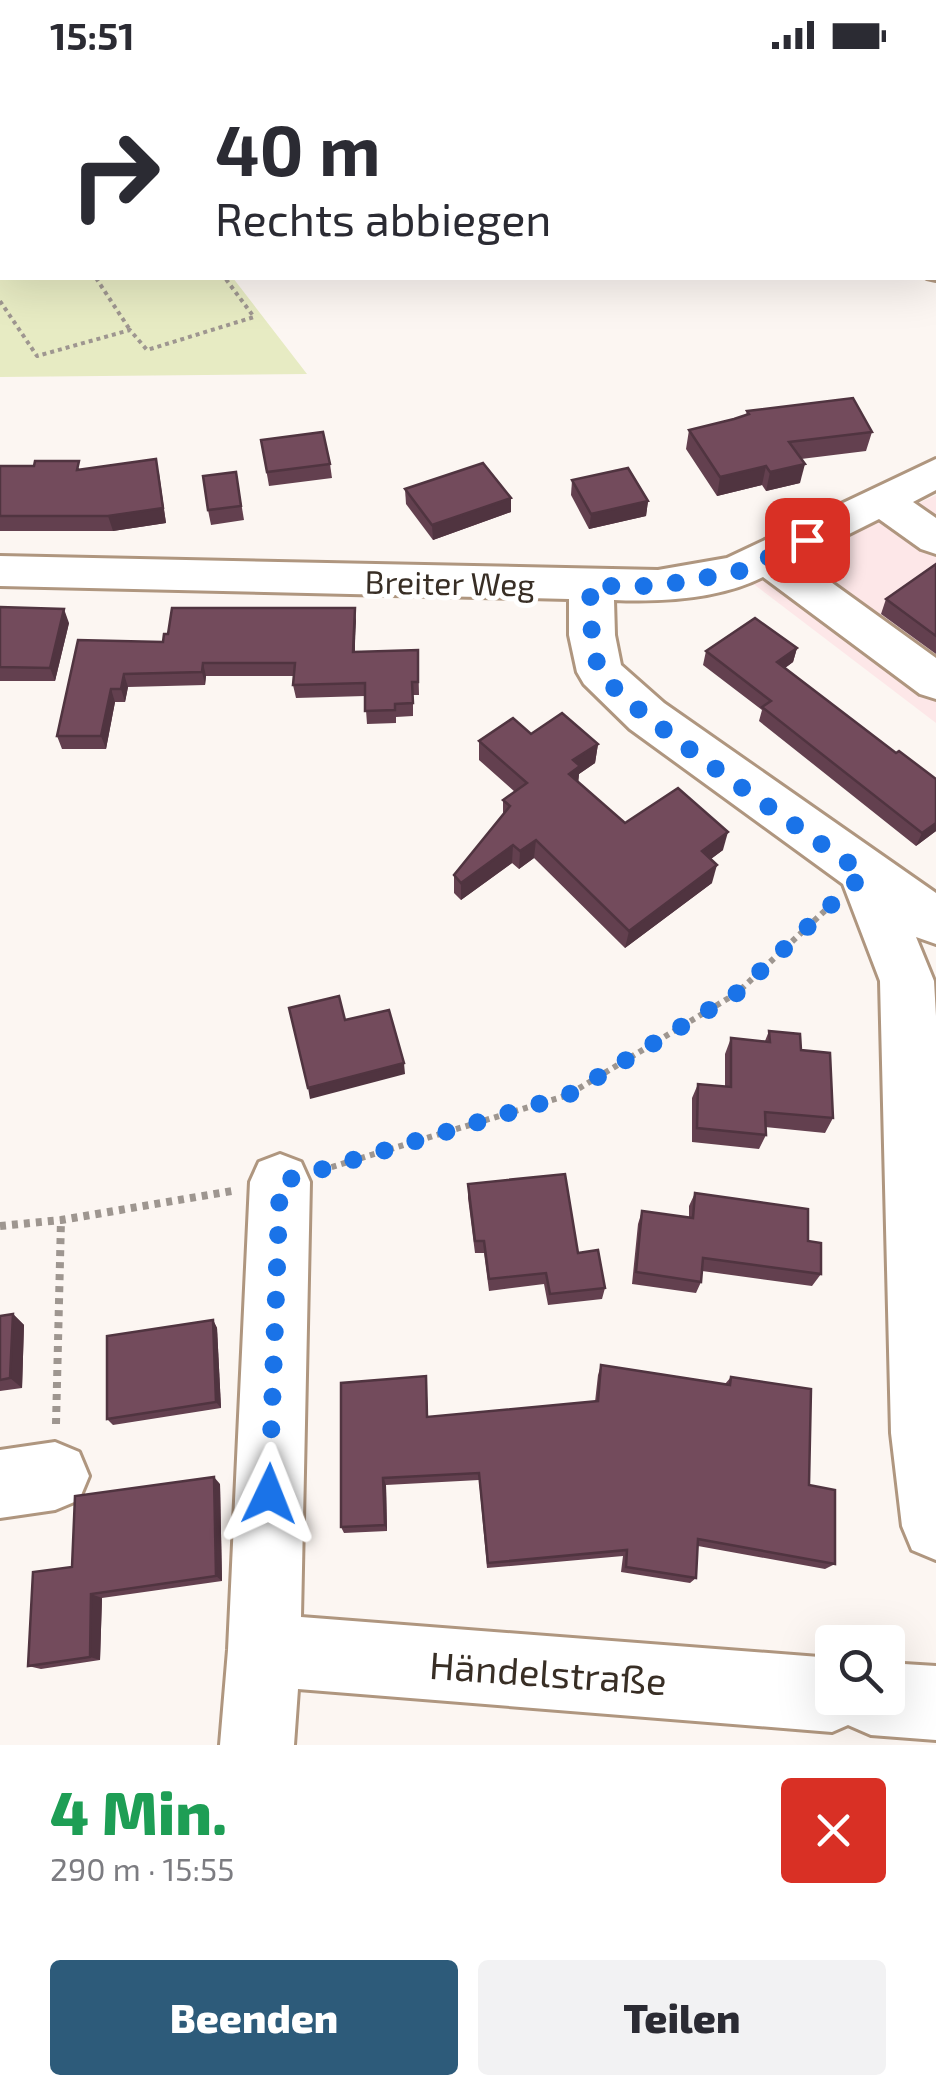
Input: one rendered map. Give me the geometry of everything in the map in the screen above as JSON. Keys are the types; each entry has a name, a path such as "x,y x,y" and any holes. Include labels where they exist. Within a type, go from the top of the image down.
{"street":[{"name":"Breiter Weg","path":"0,571 658,586 737,572 936,473"},
{"path":"883,501 936,539"},
{"path":"767,558 936,682"},
{"path":"590,586 592,635 600,672 648,716 936,922"},
{"path":"864,874 907,981 924,1433 936,1526"},
{"path":"257,1745 264,1650 280,1182"},
{"name":"Händelstraße","path":"264,1650 815,1693"},
{"path":"905,1700 936,1702"}],"path":[{"path":"97,280 146,350 254,316 227,280"},
{"path":"0,301 37,356 130,330"},
{"path":"0,1226 61,1220 280,1182 568,1095 737,993 864,874"},
{"path":"27,1480 61,1220"}],"shaded area":[{"path":"936,495 936,723 751,582"}],"green space":[{"path":"0,280 235,280 307,374 0,377"}],"building":[{"path":"853,398 872,432 789,442 805,464 770,472 766,466 720,477 689,430 749,414 747,411"},
{"path":"323,432 330,464 267,472 261,440"},
{"path":"156,459 163,508 108,516 0,516 0,466 79,461 77,470"},
{"path":"483,463 511,498 432,525 405,489"},
{"path":"628,468 648,501 591,514 572,480"},
{"path":"236,472 241,506 208,510 203,476"},
{"path":"936,564 936,636 886,599"},
{"path":"0,607 64,609 50,668 0,667"},
{"path":"172,608 355,608 353,652 418,650 418,682 412,682 413,703 395,704 395,710 365,711 365,683 293,685 295,663 203,663 202,672 124,674 121,689 111,689 101,736 57,736 78,640 163,642"},
{"path":"755,618 797,648 777,662 936,779 936,823 922,833 762,707 771,701 706,651"},
{"path":"562,713 598,744 573,760 580,766 569,774 625,823 678,788 728,832 702,851 717,865 629,931 536,840 520,851 513,845 461,883 454,875 510,806 503,800 527,783 479,741 513,718 531,734"},
{"path":"339,996 345,1020 389,1010 404,1063 308,1088 289,1008"},
{"path":"769,1031 800,1034 801,1050 830,1053 833,1118 765,1112 766,1135 697,1128 698,1084 731,1087 731,1038 770,1042"},
{"path":"565,1174 578,1253 598,1250 605,1288 550,1294 546,1273 489,1279 484,1241 475,1241 468,1184"},
{"path":"695,1193 808,1209 808,1241 821,1243 821,1274 703,1258 701,1282 636,1272 642,1211 693,1218"},
{"path":"13,1314 10,1378 0,1380 0,1316"},
{"path":"213,1320 216,1402 107,1419 107,1336"},
{"path":"601,1365 730,1385 731,1377 811,1389 809,1485 835,1490 835,1564 698,1539 696,1578 626,1567 627,1550 488,1563 479,1473 383,1478 385,1525 341,1527 341,1383 426,1376 427,1417 598,1401"},
{"path":"214,1477 216,1576 91,1594 90,1657 28,1666 33,1572 72,1567 75,1496"}],"route":[{"path":"269,1494 280,1182 568,1095 737,993 864,874 648,716 600,672 592,635 590,586 658,586 737,572 807,540"}]}
